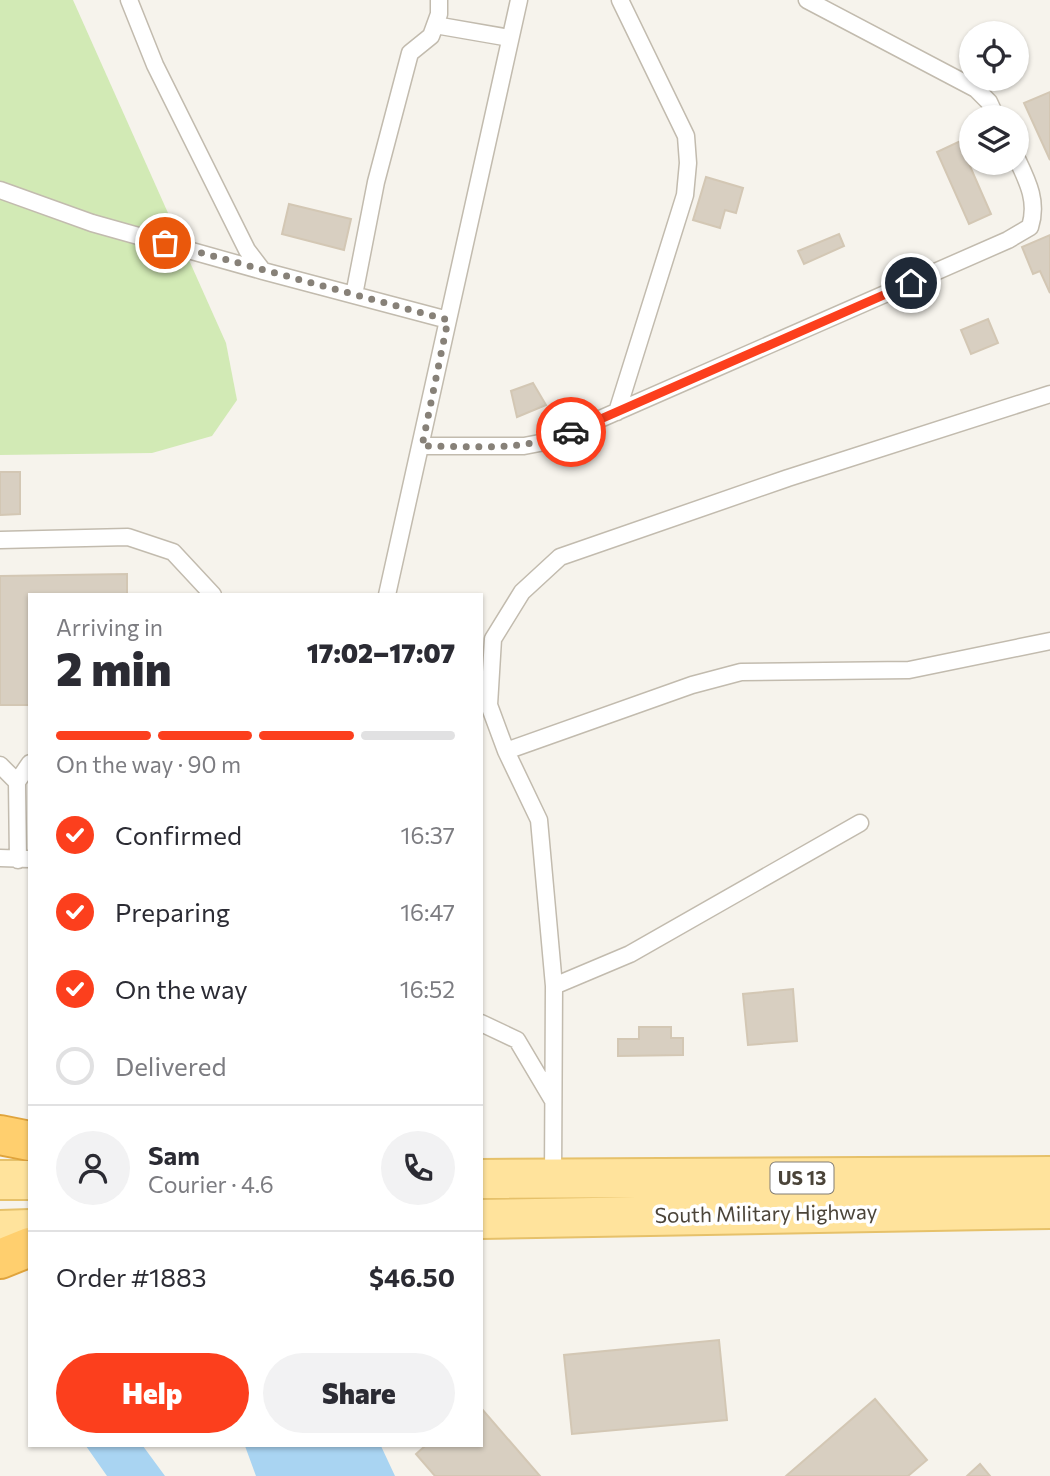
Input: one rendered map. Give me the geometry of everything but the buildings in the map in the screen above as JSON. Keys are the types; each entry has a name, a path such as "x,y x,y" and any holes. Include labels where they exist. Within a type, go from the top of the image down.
{"highway":[{"path":"0,1136 28,1141"},
{"path":"0,1259 28,1248"}],"main road":[{"name":"South Military Highway","path":"483,1179 1050,1176"},
{"path":"0,1180 28,1180"},
{"name":"South Military Highway","path":"483,1219 1050,1209"},
{"path":"0,1230 28,1229"}],"lane":[{"path":"129,0 155,65 247,250 263,271"},
{"path":"354,295 376,182 410,53 431,36 439,0"},
{"path":"387,593 519,0"},
{"path":"617,412 685,195 688,163 686,136 620,0"},
{"path":"807,0 976,89 990,105"},
{"path":"435,25 510,38"},
{"path":"422,446 550,441 1008,240 1030,227 1035,211 1025,175"},
{"path":"0,190 92,223 448,320"},
{"path":"553,1179 554,986 539,820 506,751 489,705 492,639 522,592 560,557 788,478 1050,394"},
{"path":"0,540 128,537 173,552 211,593"},
{"path":"506,751 692,685 741,671 909,670 1050,641"},
{"path":"0,765 17,782"},
{"path":"0,858 24,859 17,782 28,766"},
{"path":"554,986 630,954 860,823"},
{"path":"483,1024 517,1040 554,1101"}],"green space":[{"path":"0,0 73,0 226,343 237,400 212,436 152,453 0,455"}],"water":[{"path":"87,1447 144,1447 165,1476 107,1476"},
{"path":"245,1447 381,1447 395,1476 256,1476"}],"way so far":[{"path":"165,243 448,320 422,446 524,446 550,441 571,432"}],"route":[{"path":"571,432 911,283"}]}
